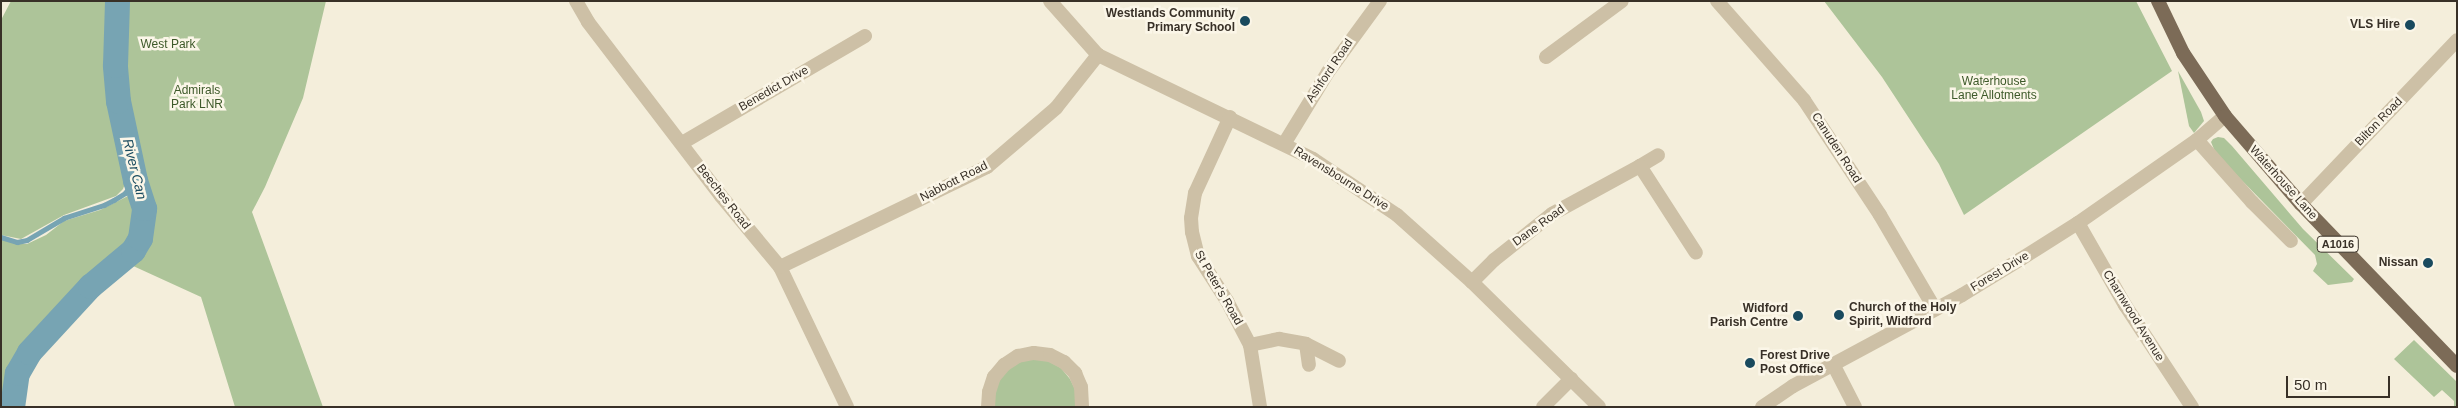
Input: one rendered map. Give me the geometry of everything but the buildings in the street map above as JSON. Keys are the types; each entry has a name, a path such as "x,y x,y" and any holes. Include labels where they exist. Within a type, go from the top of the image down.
{"main road":[{"name":"Waterhouse Lane","path":"2158,1 2184,53 2225,116 2301,204 2457,366"}],"street":[{"name":"Beeches Road","path":"576,1 588,22 721,196 780,267 847,407"},
{"name":"Ravensbourne Drive","path":"1050,1 1098,55 1284,144 1343,177 1397,215 1472,282 1599,407"},
{"name":"Ashford Road","path":"1284,144 1328,72 1380,1"},
{"path":"1546,58 1622,1"},
{"name":"Canuden Road","path":"1717,1 1804,100 1880,215 1935,309"},
{"name":"Benedict Drive","path":"682,143 865,36"},
{"name":"Bilton Road","path":"2301,204 2457,40"},
{"name":"Nabbott Road","path":"780,267 987,167 1056,108 1098,55"},
{"name":"Forest Drive","path":"1762,407 1833,364 1935,309 2078,223 2197,140 2225,116"},
{"name":"St Peter's Road","path":"1230,117 1195,193 1191,218 1192,232 1198,256 1227,301 1250,345 1260,407"},
{"path":"2197,140 2252,202 2291,241"},
{"name":"Dane Road","path":"1472,282 1494,260 1552,214 1658,155"},
{"path":"1640,166 1696,254"},
{"name":"Charnwood Avenue","path":"2078,223 2130,312 2192,407"},
{"path":"1250,345 1279,339 1306,344 1339,361"},
{"path":"1306,344 1309,365"},
{"path":"988,407 989,392 994,377 1004,365 1018,356 1034,353 1057,359 1075,373 1081,387 1082,407"},
{"path":"1833,364 1855,407"},
{"path":"1543,407 1571,379"}],"green space":[{"name":"Admirals Park LNR","path":"11,1 326,1 303,98 265,187 252,212 323,407 235,407 201,297 131,265 141,257 148,244 152,211 141,177 126,181 123,189 116,196 64,215 21,239 1,235 1,20"},
{"name":"Waterhouse Lane Allotments","path":"1824,1 2136,1 2172,71 1964,215 1939,164 1882,77"},
{"path":"2178,71 2204,121 2194,133 2189,126"},
{"path":"2218,137 2224,138 2232,146 2303,229 2354,279 2352,282 2328,285 2313,271 2317,264 2315,255 2216,154 2211,142"},
{"path":"132,194 137,211 135,229 132,237 118,252 131,265 93,293 41,349 27,372 20,407 1,407 1,239 17,244 27,244 46,235 64,221 100,210"},
{"path":"2414,340 2457,382 2457,407 2454,407 2454,401 2442,390 2434,397 2394,359"},
{"path":"1034,359 1048,361 1061,368 1070,379 1076,391 1076,407 994,407 995,393 999,380 1008,369 1020,362"}],"waterway":[{"name":"River Can","path":"12,407 17,373 29,352 90,286 133,250 140,238 144,208 135,180 118,101 115,65 117,1"},
{"path":"1,237 17,242 27,240 64,218 114,200 125,193 135,180"}],"place":[{"name":"Westlands Community Primary School","path":"1245,21"},
{"name":"VLS Hire","path":"2410,25"},
{"name":"Nissan","path":"2428,263"},
{"name":"Church of the Holy Spirit, Widford","path":"1839,315"},
{"name":"Widford Parish Centre","path":"1798,316"},
{"name":"Forest Drive Post Office","path":"1750,363"}],"park label":[{"name":"West Park","path":"168,45"}]}
